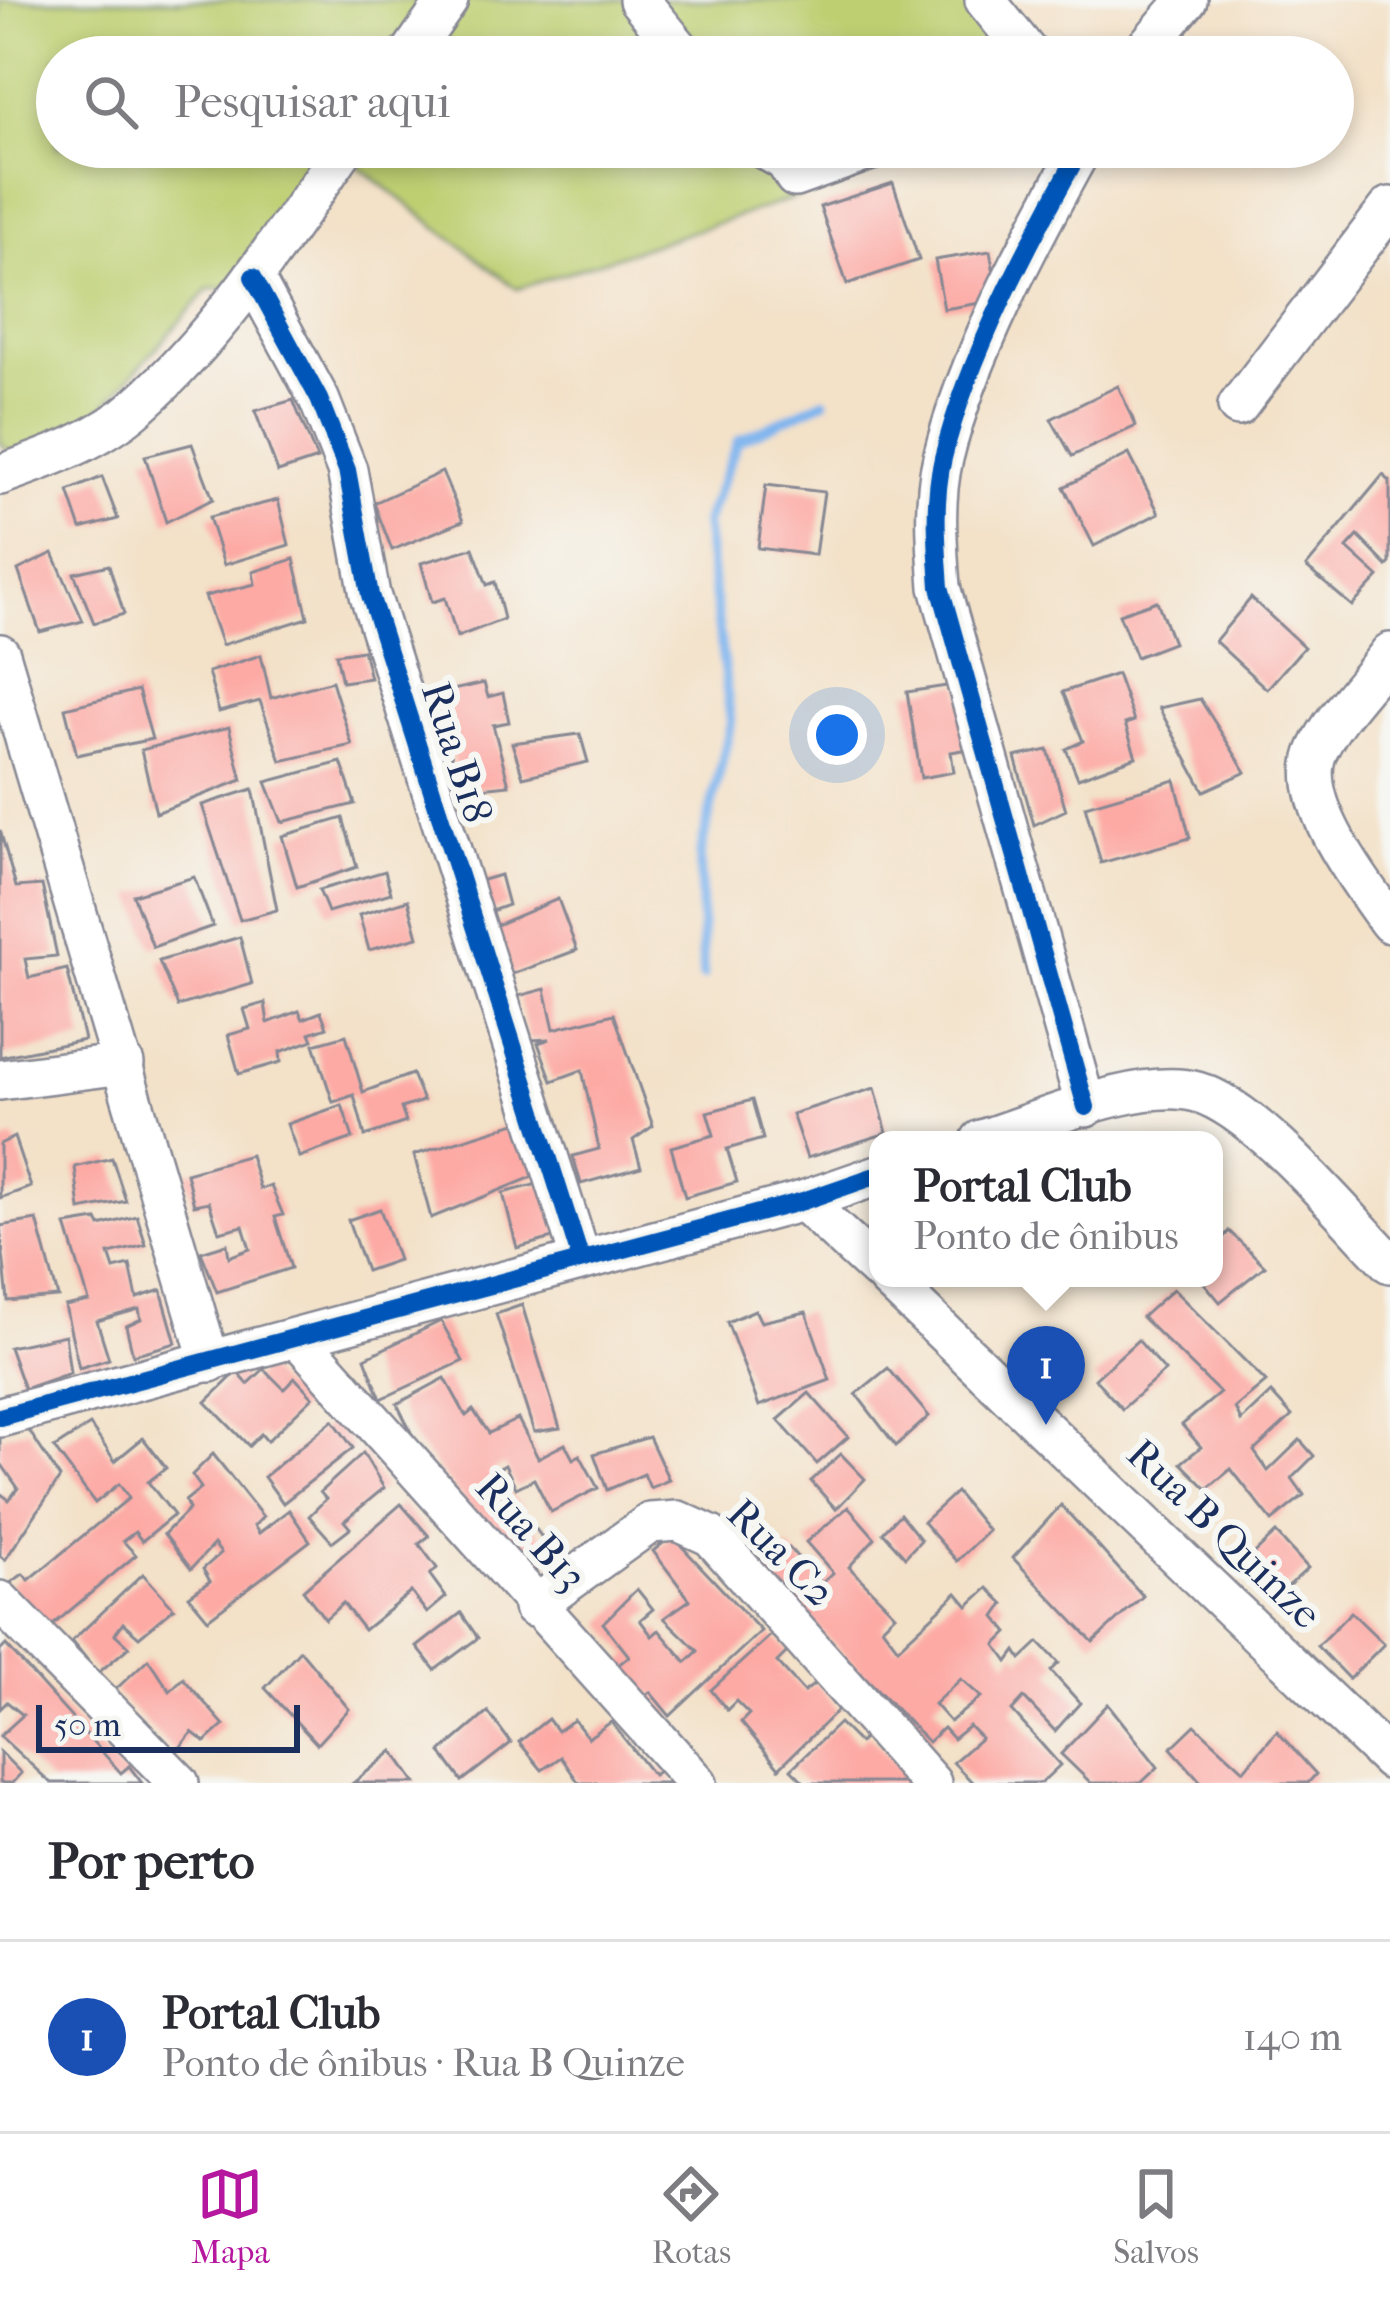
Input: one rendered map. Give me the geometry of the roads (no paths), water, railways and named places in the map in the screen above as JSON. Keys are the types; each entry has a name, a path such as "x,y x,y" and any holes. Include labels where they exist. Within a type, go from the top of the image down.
{"street":[{"path":"423,36 448,0"},
{"path":"639,0 669,36"},
{"path":"985,0 1014,36"},
{"path":"1156,36 1187,0"},
{"path":"0,475 67,452 138,406 254,277 330,168"},
{"path":"789,168 795,177 820,168"},
{"path":"1072,168 964,395 942,460 936,527 940,586 1086,1107"},
{"path":"1238,406 1390,207"},
{"name":"Rua B18","path":"254,277 319,399 346,470 370,595 580,1257"},
{"path":"1390,653 1317,751 1312,783 1352,869 1390,923"},
{"path":"3,676 124,1064 210,1362"},
{"path":"0,1081 124,1064"},
{"path":"1010,1131 1163,1090 1197,1092 1278,1148 1390,1263"},
{"path":"0,1418 299,1340 580,1257 803,1201 869,1178"},
{"path":"803,1201 869,1262"},
{"name":"Rua B Quinze","path":"895,1287 1390,1760"},
{"name":"Rua B13","path":"299,1340 533,1606 697,1783"},
{"name":"Rua C2","path":"533,1606 650,1523 679,1522 711,1536 931,1783"},
{"path":"0,1601 179,1783"}],"waterway":[{"path":"703,976 700,855 731,723 705,523 738,441 824,401"}],"place":[{"name":"Portal Club","path":"1046,1425"}]}
